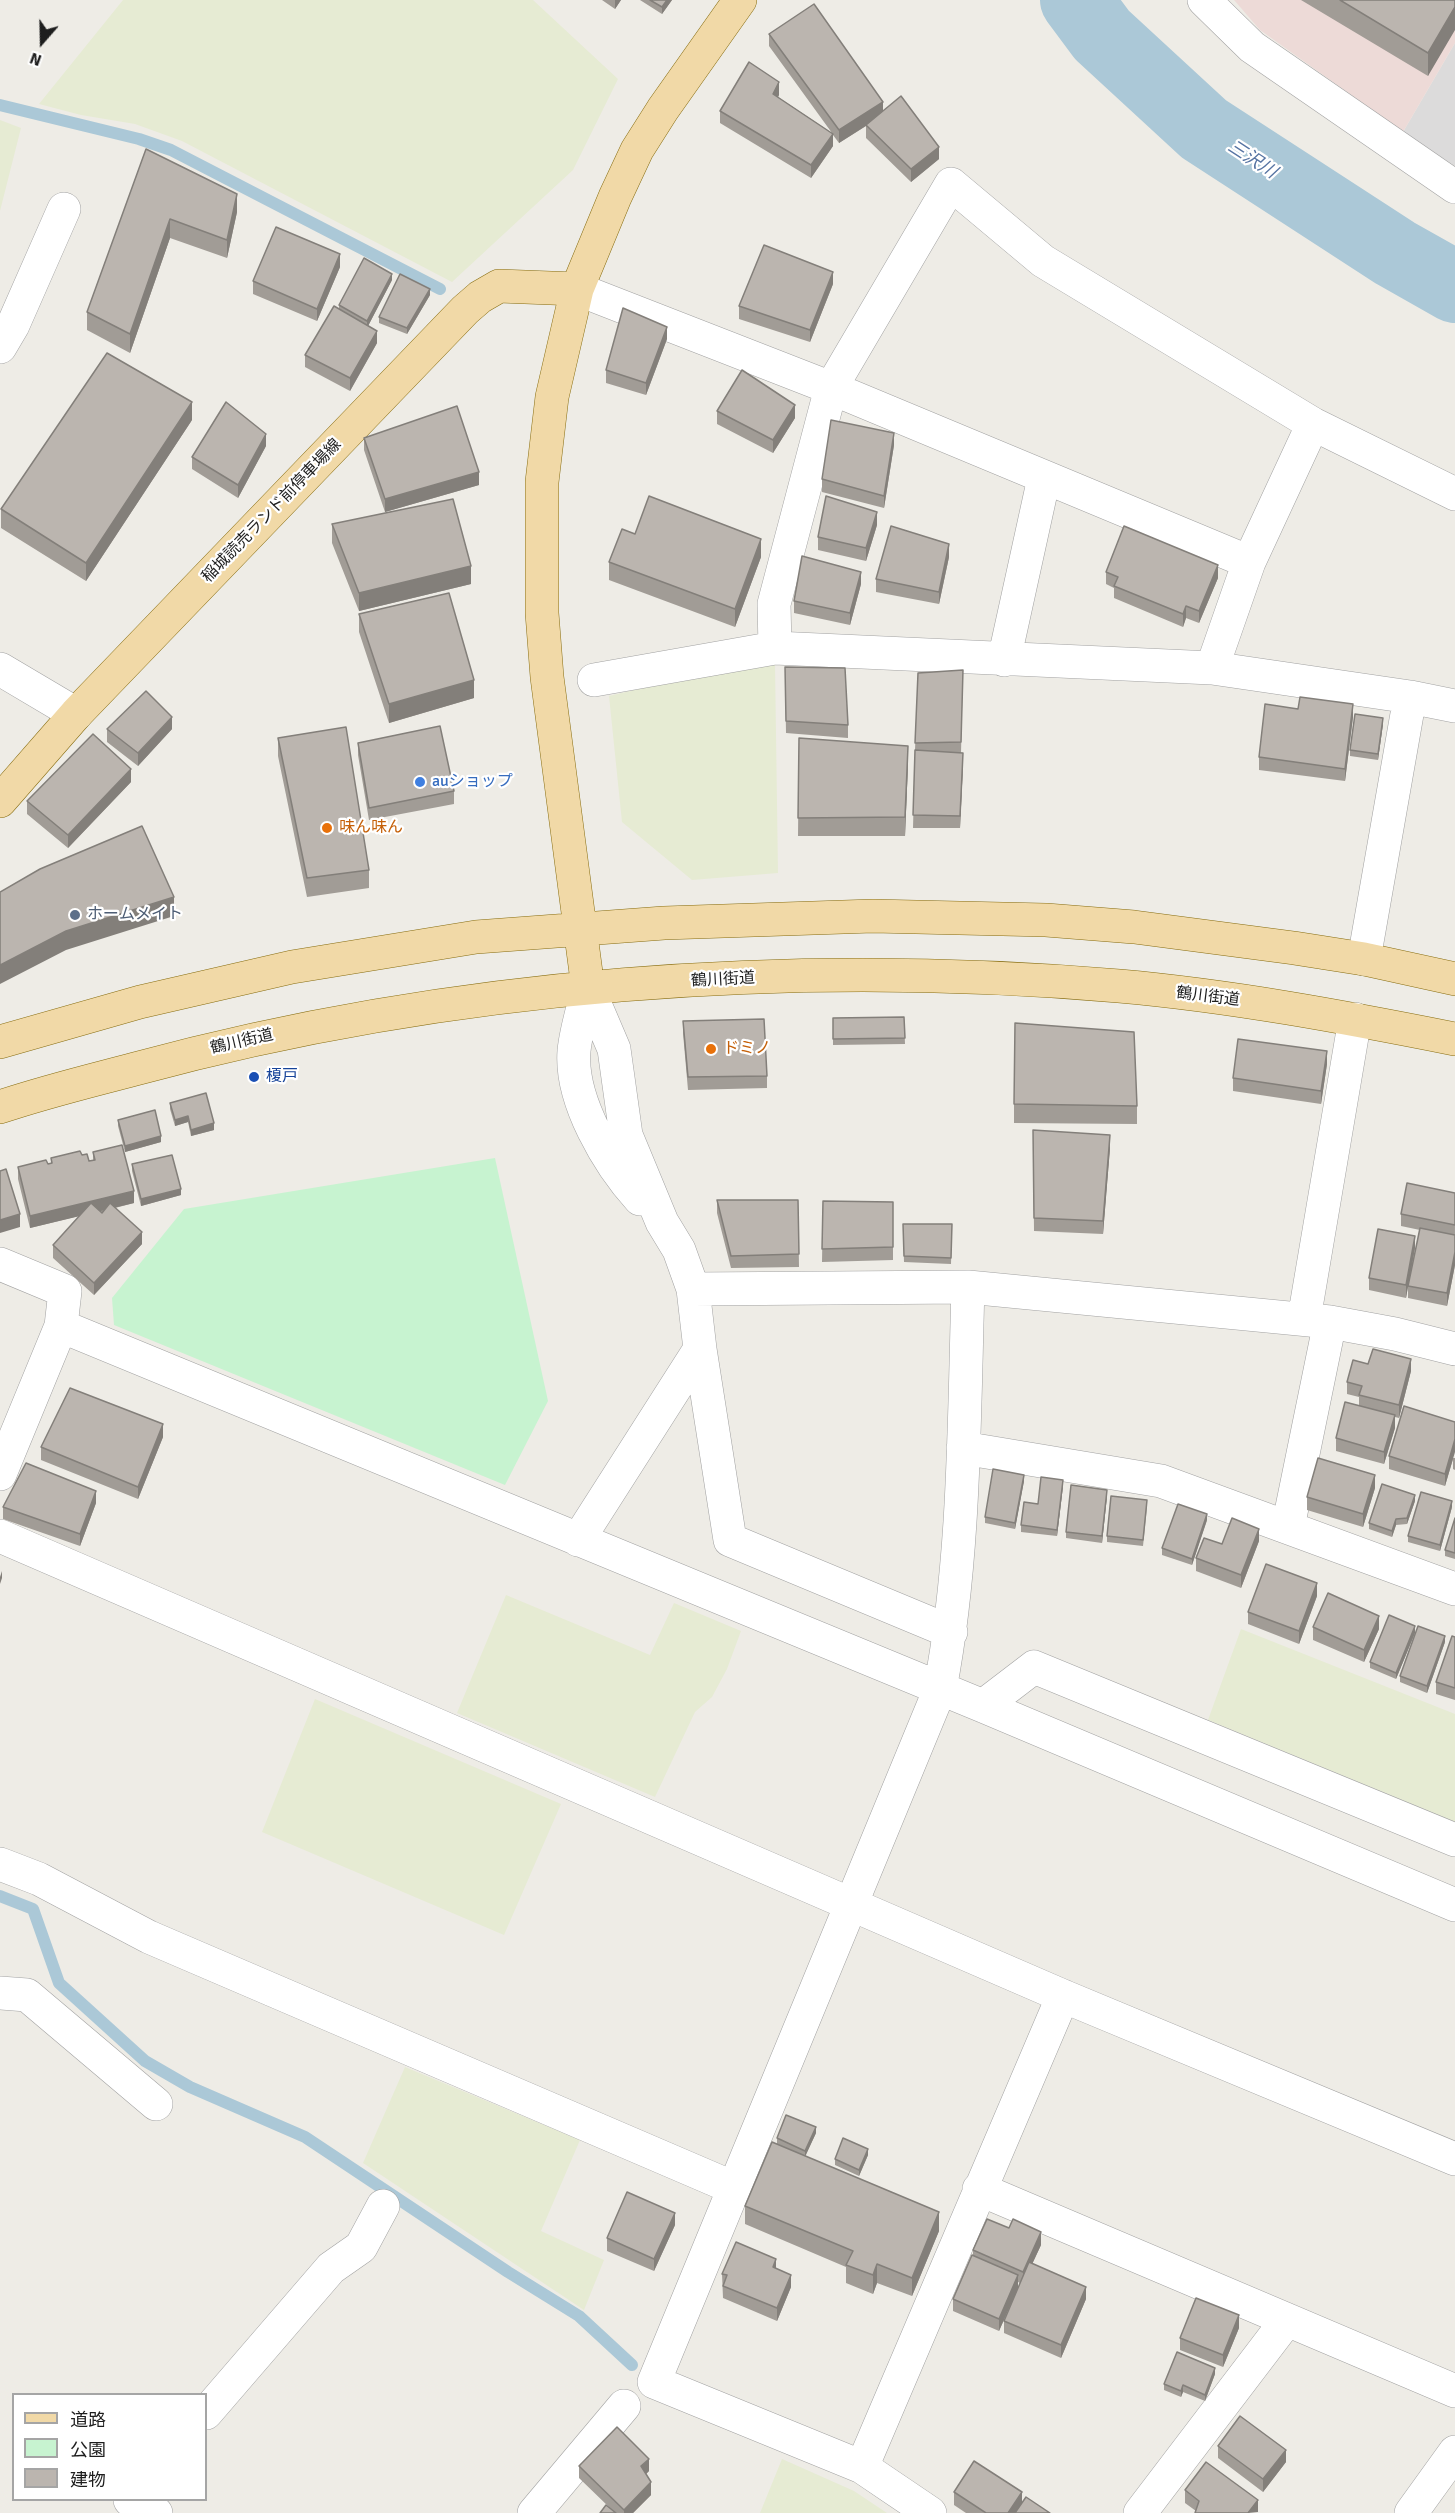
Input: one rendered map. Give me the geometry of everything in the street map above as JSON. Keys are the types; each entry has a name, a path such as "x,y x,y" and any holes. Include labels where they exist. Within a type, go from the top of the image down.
{"main road":[{"path":"588,988 547,677 542,613 542,482 549,419 577,289 637,150 740,0"},
{"name":"稲城読売ランド前停車場線","path":"0,801 76,714 480,297 499,286 577,289"},
{"path":"0,1042 140,1002 292,967 476,937 580,928 789,918 958,916 1134,927 1364,959 1455,979"},
{"name":"鶴川街道","path":"0,1107 193,1053 276,1034 443,1005 588,988 786,977 956,976 1122,987 1355,1018 1455,1038"}],"street":[{"path":"1204,0 1252,47 1455,187"},
{"path":"775,648 774,604 831,388 951,184 1042,261 1313,424 1455,494"},
{"path":"0,347 13,325 64,209"},
{"path":"577,289 831,388 1249,562"},
{"path":"1212,668 1249,562 1313,424"},
{"path":"1004,660 1044,478"},
{"path":"594,680 775,648 1212,668 1410,697 1455,706"},
{"path":"0,669 76,714"},
{"path":"1364,959 1410,697"},
{"path":"588,988 574,1053 579,1092 599,1145 626,1184 662,1222 679,1250 693,1289 700,1349 730,1540 951,1632"},
{"path":"1288,1527 1317,1321 1355,1018"},
{"path":"0,1264 65,1291 61,1326 0,1474"},
{"path":"693,1289 968,1287 1317,1321 1395,1334 1455,1350"},
{"path":"930,2513 862,2467 654,2382 940,1689 951,1632 963,1448 968,1287"},
{"path":"61,1326 983,1706 1455,1905"},
{"path":"578,1540 700,1349"},
{"path":"963,1448 1161,1481 1455,1589"},
{"path":"0,1536 851,1902 1063,1996 1455,2159"},
{"path":"983,1706 1034,1667 1455,1840"},
{"path":"0,1864 39,1879 149,1937 734,2188"},
{"path":"0,1993 27,1995 156,2104"},
{"path":"862,2467 1063,1996"},
{"path":"979,2189 1455,2391"},
{"path":"207,2412 331,2268 361,2247 383,2206"},
{"path":"1140,2513 1287,2320"},
{"path":"534,2513 624,2406"},
{"path":"1411,2513 1455,2452"},
{"path":"118,2513 128,2501"},
{"path":"134,2501 156,2513"}],"shaded area":[{"path":"1234,0 1455,0 1455,43 1403,132 1260,30"},
{"path":"1455,43 1455,166 1403,132"}],"green space":[{"path":"123,0 533,0 618,79 573,170 452,282 182,141 135,124 81,115 39,104"},
{"path":"0,120 21,128 0,211"},
{"path":"742,664 775,664 778,873 692,880 622,822 609,696"},
{"path":"495,1158 548,1401 505,1485 114,1325 112,1298 184,1209"},
{"path":"506,1595 650,1655 674,1603 741,1631 727,1669 712,1697 695,1712 655,1797 457,1713"},
{"path":"1241,1629 1455,1714 1455,1822 1208,1720"},
{"path":"315,1699 561,1804 504,1935 262,1832"},
{"path":"405,2067 580,2140 541,2231 604,2260 584,2310 363,2163"},
{"path":"782,2459 854,2491 887,2513 760,2513"}],"building":[{"path":"650,0 667,0 662,7"},
{"path":"1340,0 1455,0 1455,7 1428,53"},
{"path":"814,4 883,102 839,130 769,34"},
{"path":"749,62 779,82 773,94 833,134 811,165 720,111"},
{"path":"901,96 939,147 911,169 866,125"},
{"path":"146,149 237,194 227,240 170,219 130,334 87,312"},
{"path":"276,227 340,254 317,309 253,281"},
{"path":"764,245 833,272 810,330 739,306"},
{"path":"364,258 392,274 367,321 339,305"},
{"path":"400,274 430,289 407,328 379,317"},
{"path":"334,306 377,331 350,378 305,355"},
{"path":"623,308 667,327 646,383 606,370"},
{"path":"107,353 192,402 86,563 1,509"},
{"path":"742,370 795,405 773,440 717,411"},
{"path":"226,402 266,434 238,485 192,457"},
{"path":"457,406 479,472 385,499 364,438"},
{"path":"831,420 894,433 884,496 822,479"},
{"path":"649,496 761,539 735,609 609,562 622,529 635,534"},
{"path":"826,496 877,512 866,548 818,537"},
{"path":"453,499 471,566 359,593 332,524"},
{"path":"891,526 949,544 939,592 876,579"},
{"path":"1124,526 1218,565 1199,611 1186,606 1183,614 1114,586 1118,577 1106,572"},
{"path":"802,556 861,572 850,613 794,601"},
{"path":"449,593 474,680 389,704 359,614"},
{"path":"785,667 845,668 848,725 786,721"},
{"path":"963,670 961,742 915,743 918,673"},
{"path":"146,691 172,717 138,753 107,729"},
{"path":"1300,697 1353,704 1345,769 1259,757 1265,704 1298,709"},
{"path":"1355,714 1383,718 1378,754 1350,750"},
{"path":"440,726 454,791 369,808 358,743"},
{"path":"346,727 369,870 307,878 278,738"},
{"path":"93,734 131,769 68,835 27,801"},
{"path":"799,738 908,746 905,817 798,818"},
{"path":"915,750 963,753 960,816 913,815"},
{"path":"142,826 174,897 66,931 0,965 0,892 40,869"},
{"path":"904,1017 905,1038 833,1039 833,1018"},
{"path":"764,1019 767,1076 688,1077 683,1021"},
{"path":"1015,1023 1134,1032 1137,1106 1014,1104"},
{"path":"1238,1039 1327,1051 1321,1091 1233,1078"},
{"path":"206,1093 214,1123 191,1130 188,1116 175,1120 170,1103"},
{"path":"155,1110 161,1136 125,1146 118,1120"},
{"path":"1033,1130 1110,1135 1103,1221 1034,1218"},
{"path":"122,1145 134,1191 30,1216 18,1167 46,1160 48,1164 52,1163 51,1158 80,1151 82,1155 87,1154 89,1161 95,1160 93,1152"},
{"path":"172,1155 181,1189 141,1199 132,1164"},
{"path":"6,1169 20,1214 0,1220 0,1171"},
{"path":"1407,1183 1455,1193 1455,1225 1401,1214"},
{"path":"717,1200 798,1200 799,1254 731,1256"},
{"path":"823,1201 893,1202 893,1247 822,1249"},
{"path":"91,1203 102,1213 110,1203 142,1232 94,1283 53,1245"},
{"path":"903,1224 952,1224 951,1258 904,1256"},
{"path":"1420,1228 1455,1235 1455,1252 1447,1293 1408,1286"},
{"path":"1378,1229 1415,1236 1406,1285 1369,1278"},
{"path":"1373,1349 1411,1359 1399,1405 1359,1395 1362,1386 1347,1382 1353,1360 1368,1364"},
{"path":"70,1388 163,1424 138,1487 41,1447"},
{"path":"1345,1402 1395,1415 1384,1452 1336,1438"},
{"path":"1404,1406 1455,1422 1455,1439 1445,1474 1389,1456"},
{"path":"1318,1458 1375,1475 1363,1514 1307,1497"},
{"path":"26,1463 96,1491 80,1534 3,1507"},
{"path":"993,1469 1024,1475 1015,1523 985,1517"},
{"path":"1041,1477 1063,1480 1057,1530 1021,1525 1024,1502 1038,1504"},
{"path":"1382,1484 1415,1495 1407,1518 1396,1519 1392,1531 1369,1523"},
{"path":"1071,1485 1107,1490 1102,1536 1066,1532"},
{"path":"1421,1492 1452,1501 1440,1545 1408,1536"},
{"path":"1111,1496 1147,1500 1143,1540 1107,1536"},
{"path":"1178,1504 1207,1514 1192,1559 1162,1548"},
{"path":"1232,1518 1259,1529 1241,1575 1196,1558 1204,1538 1222,1544"},
{"path":"1455,1518 1455,1553 1445,1550"},
{"path":"1266,1564 1317,1583 1299,1631 1248,1612"},
{"path":"1328,1593 1379,1616 1364,1650 1313,1627"},
{"path":"1389,1615 1415,1626 1396,1673 1370,1662"},
{"path":"1418,1626 1445,1636 1427,1686 1400,1676"},
{"path":"1452,1636 1455,1637 1455,1688 1436,1682"},
{"path":"786,2115 816,2127 805,2151 777,2138"},
{"path":"843,2138 868,2149 859,2170 835,2159"},
{"path":"772,2142 939,2212 912,2278 877,2264 873,2275 846,2265 853,2251 745,2206"},
{"path":"627,2192 675,2213 654,2259 607,2238"},
{"path":"987,2219 1009,2228 1013,2219 1041,2232 1023,2272 973,2250"},
{"path":"736,2242 776,2259 773,2267 791,2275 777,2308 723,2286 727,2275 722,2274"},
{"path":"972,2255 1018,2275 999,2319 953,2299"},
{"path":"1029,2262 1086,2287 1061,2345 1004,2321"},
{"path":"1196,2298 1239,2315 1223,2355 1180,2338"},
{"path":"1177,2352 1215,2368 1205,2395 1183,2385 1181,2391 1164,2384"},
{"path":"1240,2416 1286,2450 1263,2479 1218,2446"},
{"path":"617,2427 649,2459 641,2466 651,2482 624,2510 579,2466"},
{"path":"974,2461 1022,2492 1008,2513 986,2513 954,2492"},
{"path":"1206,2462 1258,2500 1248,2513 1195,2513 1199,2501 1185,2490"},
{"path":"1026,2497 1050,2513 1015,2513"},
{"path":"606,2505 616,2513 600,2513"}],"waterway":[{"name":"三沢川","path":"1076,0 1102,35 1204,129 1395,253 1455,287"},
{"path":"0,105 139,139 171,150 440,289"},
{"path":"0,1896 33,1909 59,1983 145,2061 190,2087 305,2137 508,2272 579,2316 632,2365"}],"place":[{"name":"auショップ","path":"420,782"},
{"name":"味ん味ん","path":"327,828"},
{"name":"ホームメイト","path":"75,915"},
{"name":"ドミノ","path":"711,1049"},
{"name":"榎戸","path":"254,1077"}]}
